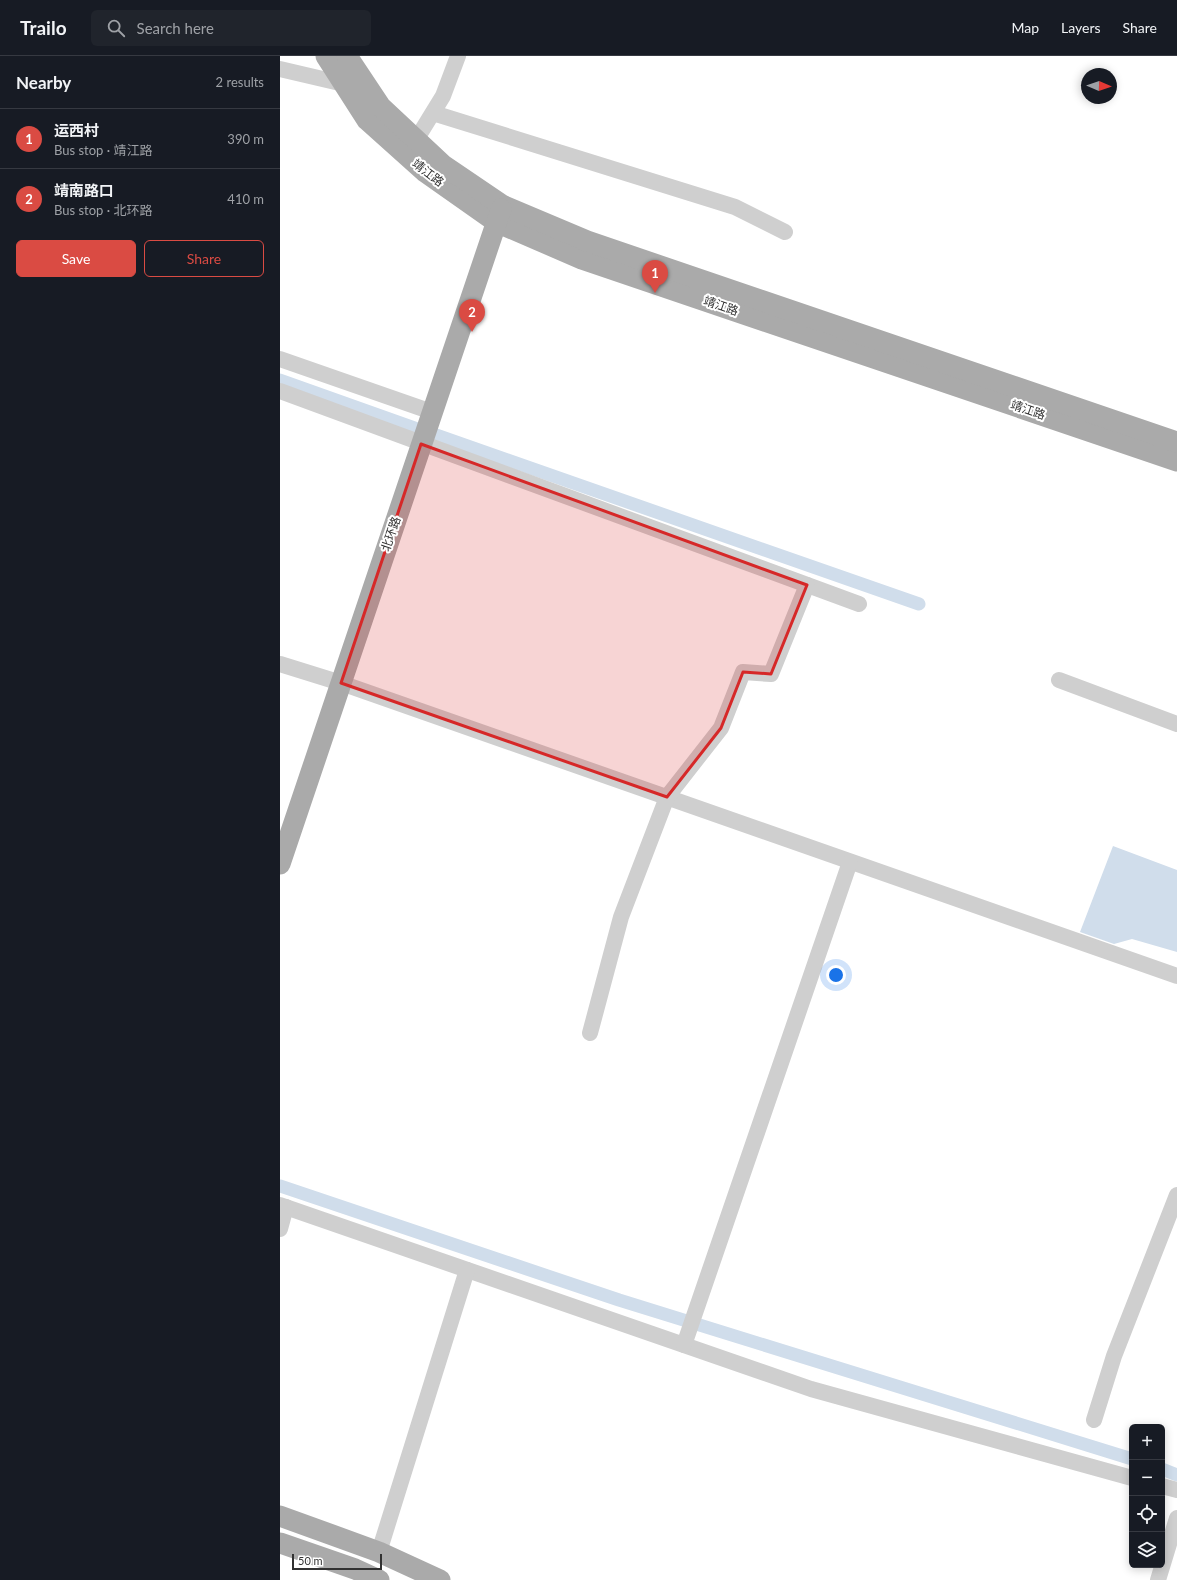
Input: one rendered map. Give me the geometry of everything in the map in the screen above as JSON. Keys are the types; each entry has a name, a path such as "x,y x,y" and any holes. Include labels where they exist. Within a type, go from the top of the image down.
{"main road":[{"name":"靖江路","path":"326,56 367,120 425,172 582,259 1177,461"},
{"name":"靖江路","path":"347,56 381,107 443,165 499,213 587,241 1177,442"},
{"name":"北环路","path":"280,864 499,213"},
{"path":"280,1516 379,1552 440,1580"},
{"path":"280,1543 355,1569 379,1580"}],"street":[{"path":"416,140 443,96 458,56"},
{"path":"280,69 344,84"},
{"path":"433,113 735,207 785,232"},
{"path":"280,359 432,412"},
{"path":"280,391 859,604"},
{"path":"590,1033 621,917 667,798 721,728 742,672 771,674 807,585"},
{"path":"280,664 341,683 1177,976"},
{"path":"1059,680 1177,724"},
{"path":"684,1345 850,862"},
{"path":"1094,1420 1114,1356 1177,1195"},
{"path":"280,1229 283,1206 811,1389 1129,1477"},
{"path":"379,1552 467,1270"},
{"path":"1165,1487 1177,1490"},
{"path":"1158,1580 1177,1518"}],"highlighted area":[{"path":"421,444 807,585 771,674 743,672 721,728 667,797 341,683"}],"water":[{"path":"1113,846 1177,870 1177,952 1132,939 1114,944 1080,932"}],"waterway":[{"path":"280,380 415,428"},
{"path":"436,435 919,604"},
{"path":"280,1186 619,1300 1129,1458"},
{"path":"1165,1470 1177,1475"}],"place":[{"name":"运西村","path":"655,293"},
{"name":"靖南路口","path":"472,332"}]}
